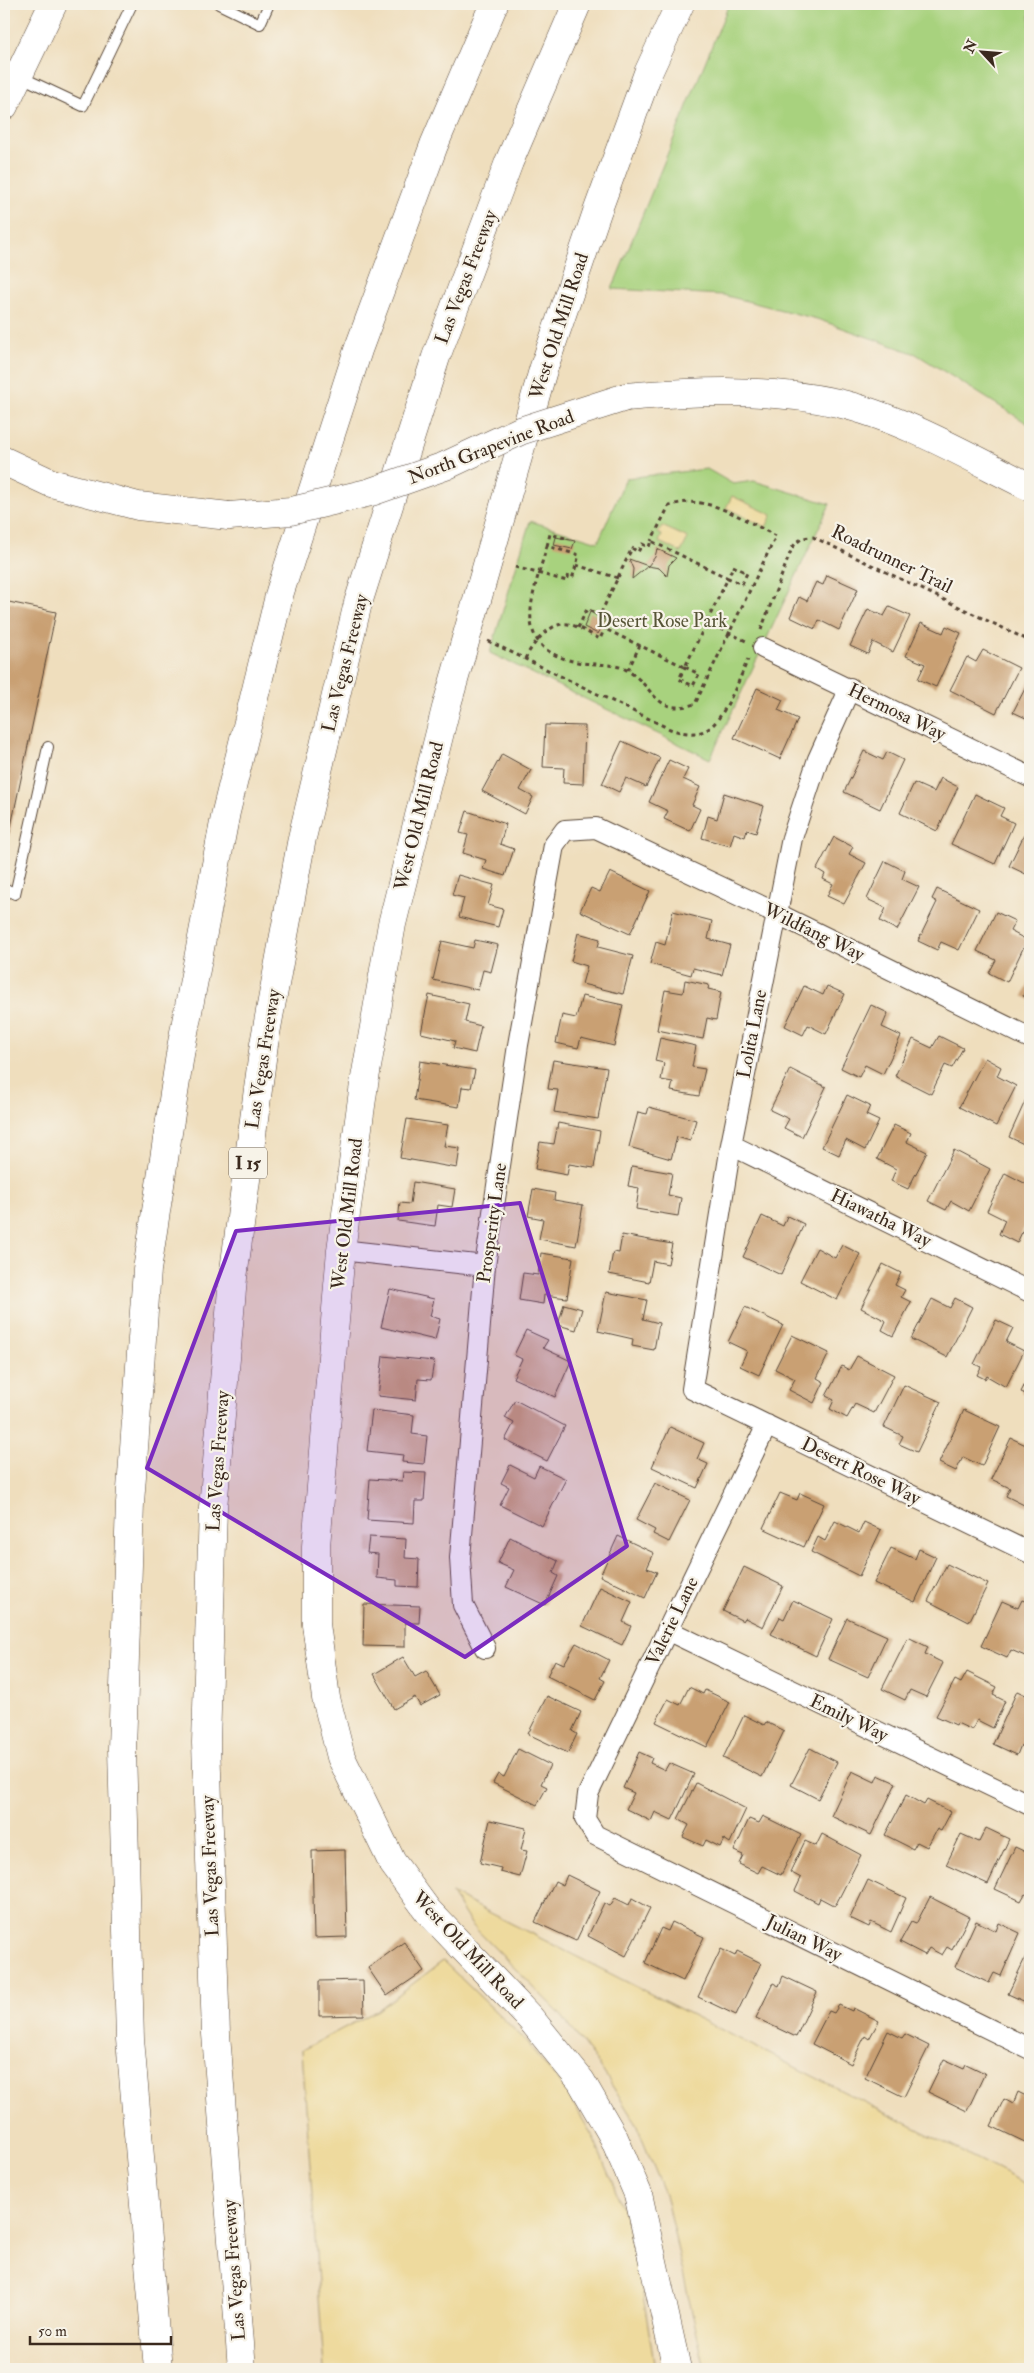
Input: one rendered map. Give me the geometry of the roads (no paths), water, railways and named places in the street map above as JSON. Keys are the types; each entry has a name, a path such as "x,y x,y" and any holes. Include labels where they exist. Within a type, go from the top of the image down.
{"main road":[{"path":"4,106 53,4"},
{"path":"158,2369 130,2039 122,1748 130,1503 147,1270 181,1048 226,812 280,592 358,350 434,145 494,4"},
{"name":"Las Vegas Freeway","path":"242,2369 216,2034 206,1743 214,1498 233,1278 264,1044 302,838 358,603 436,357 509,162 577,4"},
{"name":"West Old Mill Road","path":"676,2369 638,2194 614,2138 581,2081 541,2032 428,1911 392,1862 341,1757 326,1698 316,1624 316,1556 341,1250 364,1084 392,924 446,708 543,370 597,212 645,82 680,4"},
{"name":"North Grapevine Road","path":"4,461 51,483 138,506 229,516 291,511 371,492 445,466 520,431 626,397 690,392 761,392 839,403 895,422 1030,487"}],"street":[{"name":"Hermosa Way","path":"757,645 850,688 1030,777"},
{"name":"Lolita Lane","path":"692,1389 731,1145 792,838 818,759 850,688"},
{"name":"Wildfang Way","path":"596,828 776,913 1030,1038"},
{"name":"Prosperity Lane","path":"485,1648 463,1605 460,1558 485,1266 518,1045 554,845 565,830 596,828"},
{"name":"Hiawatha Way","path":"731,1145 1030,1292"},
{"path":"341,1250 485,1266"},
{"name":"Desert Rose Way","path":"692,1389 1030,1554"},
{"name":"Valerie Lane","path":"585,1819 588,1794 767,1425"},
{"name":"Emily Way","path":"667,1630 1030,1805"},
{"name":"Julian Way","path":"585,1819 595,1835 1030,2049"}],"lane":[{"path":"18,75 82,106 132,4"},
{"path":"221,4 260,24 269,4"},
{"path":"4,888 15,894 48,747"}],"park label":[{"name":"Desert Rose Park","path":"662,621"}]}
